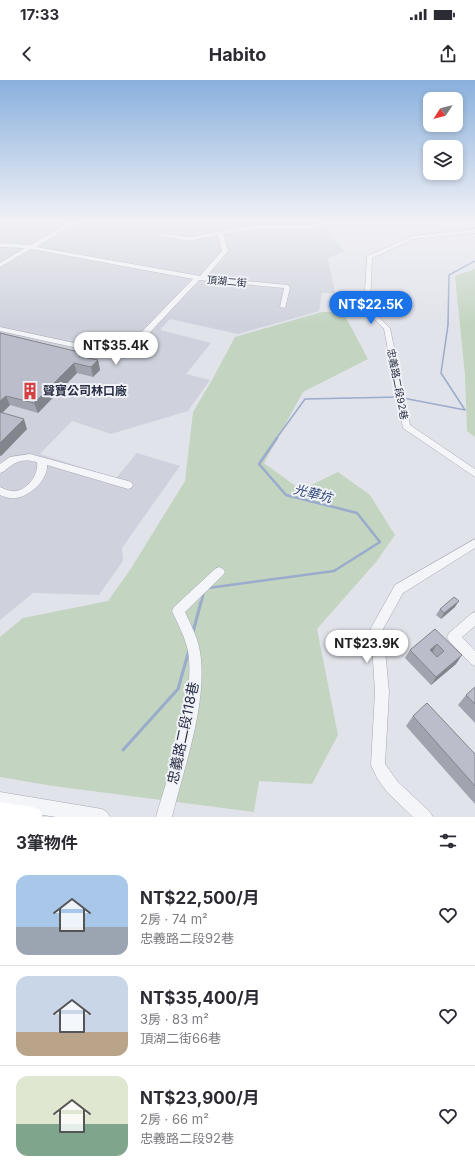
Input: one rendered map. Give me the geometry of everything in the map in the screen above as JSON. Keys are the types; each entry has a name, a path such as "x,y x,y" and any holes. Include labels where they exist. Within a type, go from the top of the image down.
{"main road":[{"path":"0,812 33,817"}],"street":[{"path":"0,265 15,255"},
{"name":"頂湖二街","path":"74,255 199,279 283,286 287,288 282,307"},
{"path":"0,328 123,356 221,255"},
{"name":"忠義路二段92巷","path":"373,255 369,257 367,308 387,328 406,426 475,474"},
{"path":"0,470 8,462 20,457 30,457 128,485"},
{"path":"0,491 11,495 20,494 30,488 39,478 42,470 41,460"},
{"path":"425,817 388,783 382,776 378,765 382,692 377,628 399,589 475,543"},
{"name":"忠義路二段118巷","path":"164,817 186,733 195,686 194,651 178,611 219,572"},
{"path":"475,618 453,637 475,660"},
{"path":"0,800 102,817"}],"shaded area":[{"path":"0,255 334,255 328,258 335,293 322,293 319,311 238,334 170,319 160,330 211,343 186,374 210,380 188,411 111,434 72,421 40,454 116,478 137,453 180,466 122,548 123,561 99,595 33,593 0,620"}],"green space":[{"path":"475,269 475,437 467,431 465,375 455,276"},
{"path":"322,312 343,312 368,359 303,392 264,463 301,490 338,472 370,495 395,535 376,562 317,629 338,735 312,784 259,781 254,812 53,786 0,777 0,637 23,618 108,601 130,570 185,481 193,412 235,337"}],"building":[{"name":"聲寶公司林口廠","path":"0,333 83,353 79,356 98,360 91,367 74,363 34,403 6,396 0,401"},
{"path":"0,412 24,419 0,443"},
{"path":"454,597 459,601 444,613 440,609"},
{"path":"435,629 462,655 436,677 410,650","holes":["437,644 444,651 437,657 430,650"]},
{"path":"475,687 475,704 466,695"},
{"path":"427,703 475,754 475,786 413,716"}],"waterway":[{"name":"光華坑","path":"403,398 465,410 441,373 448,325 449,275 475,261"},
{"name":"光華坑","path":"276,439 305,399 399,397"},
{"name":"光華坑","path":"208,588 334,571 380,542 357,513 286,495 259,464 277,438"},
{"name":"光華坑","path":"201,603 204,592"},
{"name":"光華坑","path":"193,632 201,602"},
{"name":"光華坑","path":"123,750 178,689 189,650"}],"place":[{"name":"聲寶公司林口廠","path":"30,391"}]}
